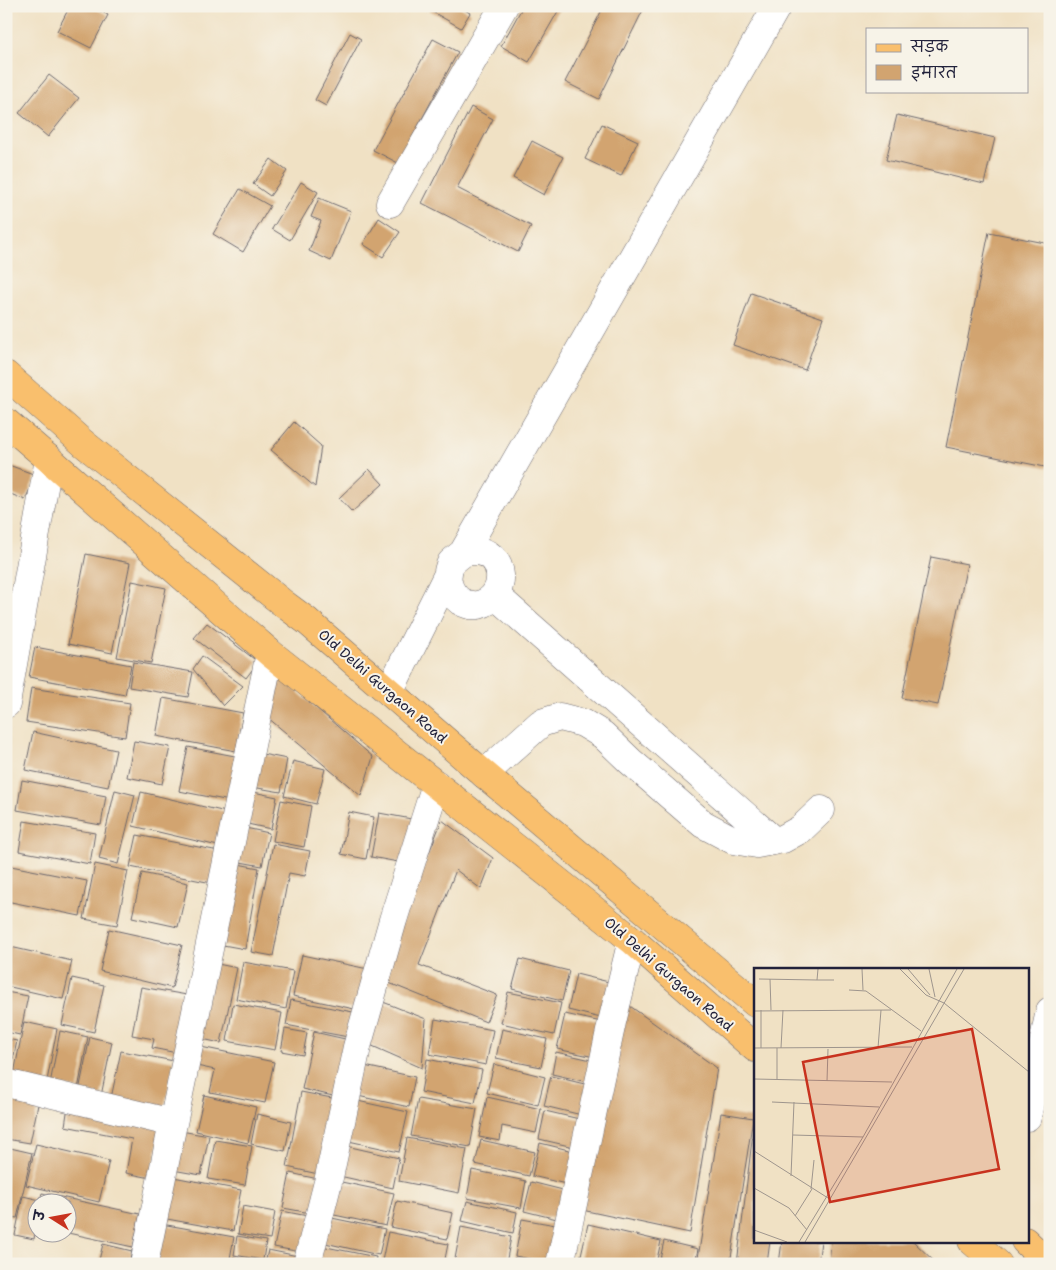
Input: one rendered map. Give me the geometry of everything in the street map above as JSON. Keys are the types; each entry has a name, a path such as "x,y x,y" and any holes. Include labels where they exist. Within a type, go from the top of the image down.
{"main road":[{"name":"Old Delhi Gurgaon Road","path":"6,375 83,443 284,604 307,620 484,774 754,1002"},
{"name":"Old Delhi Gurgaon Road","path":"6,422 270,653 632,940 754,1047"},
{"path":"973,1242 998,1264"}],"street":[{"path":"390,203 504,6"},
{"path":"390,692 447,576 452,562 463,553 777,6"},
{"path":"6,704 49,459"},
{"path":"447,576 448,587 454,597 464,603 475,605 486,603 495,595 500,584 500,572 496,561 486,553 474,551 463,553"},
{"path":"495,595 774,841"},
{"path":"144,1264 270,653"},
{"path":"484,774 541,723 560,717 583,723 603,735 703,824 733,840 757,844 783,839 801,829 821,810"},
{"path":"307,1264 328,1182 357,1047 393,920 436,784"},
{"path":"560,1264 612,1022 632,940"},
{"path":"1028,1112 1050,1011"},
{"path":"6,1083 173,1123"}],"building":[{"path":"70,6 90,6 108,15 91,48 57,31"},
{"path":"422,6 458,6 470,13 461,28"},
{"path":"523,6 561,6 529,62 501,46"},
{"path":"604,6 645,6 599,99 565,82"},
{"path":"350,33 361,39 326,106 315,100"},
{"path":"433,39 458,52 398,163 373,150"},
{"path":"49,75 79,98 48,137 19,113"},
{"path":"471,107 493,119 457,188 531,226 518,252 422,203"},
{"path":"897,115 995,138 984,184 886,160"},
{"path":"602,124 638,141 621,176 585,159"},
{"path":"532,141 563,157 544,195 513,178"},
{"path":"271,159 287,171 270,196 253,184"},
{"path":"301,182 318,192 290,240 272,229"},
{"path":"240,189 270,206 243,252 213,234"},
{"path":"319,198 351,211 331,261 309,251 321,221 311,217"},
{"path":"379,218 400,232 383,257 363,244"},
{"path":"989,232 1050,244 1050,468 946,447"},
{"path":"751,293 823,318 805,370 733,345"},
{"path":"294,422 321,446 315,487 271,450"},
{"path":"6,464 36,475 25,500 6,492"},
{"path":"369,469 383,484 352,512 339,498"},
{"path":"86,554 130,563 112,653 68,644"},
{"path":"931,557 967,564 938,705 902,698"},
{"path":"132,581 166,588 151,663 117,657"},
{"path":"207,623 258,662 246,678 194,638"},
{"path":"35,647 131,665 125,695 29,677"},
{"path":"202,656 243,686 223,706 193,669"},
{"path":"133,662 193,672 188,697 129,687"},
{"path":"271,669 373,757 361,796 261,712"},
{"path":"31,688 130,703 125,737 26,722"},
{"path":"163,698 243,713 236,751 156,736"},
{"path":"33,732 116,750 108,787 25,770"},
{"path":"134,741 170,747 162,784 127,777"},
{"path":"188,747 240,757 230,801 179,791"},
{"path":"252,752 287,759 281,792 246,786"},
{"path":"293,761 325,769 316,804 284,796"},
{"path":"22,780 106,796 101,825 17,810"},
{"path":"115,790 135,795 118,864 99,859"},
{"path":"244,790 277,797 271,829 238,822"},
{"path":"141,792 226,812 218,846 133,826"},
{"path":"281,800 311,806 304,847 273,841"},
{"path":"349,812 374,817 366,859 341,854"},
{"path":"379,813 417,820 409,864 371,857"},
{"path":"442,820 493,858 481,889 456,870 419,965 497,995 486,1022 379,979"},
{"path":"24,821 95,833 90,864 19,851"},
{"path":"236,826 269,833 262,866 229,860"},
{"path":"137,835 219,851 212,883 130,867"},
{"path":"273,844 310,851 305,876 289,873 273,956 251,952"},
{"path":"227,862 259,868 245,949 212,943"},
{"path":"95,864 128,871 117,925 84,919"},
{"path":"11,866 87,881 80,916 6,901"},
{"path":"142,873 188,883 178,927 132,917"},
{"path":"109,929 182,945 172,988 100,971"},
{"path":"6,946 72,961 63,999 6,986"},
{"path":"302,955 368,969 359,1010 293,996"},
{"path":"520,959 569,971 562,1001 512,989"},
{"path":"243,962 293,971 286,1009 236,999"},
{"path":"213,963 237,968 221,1043 197,1038"},
{"path":"576,974 617,984 609,1020 568,1010"},
{"path":"72,978 104,985 94,1032 62,1025"},
{"path":"141,987 187,995 177,1053 152,1048 154,1039 132,1035"},
{"path":"6,992 28,996 20,1035 6,1032"},
{"path":"508,992 561,1003 554,1035 501,1023"},
{"path":"373,998 426,1019 422,1068 361,1041"},
{"path":"291,1000 358,1013 353,1038 286,1025"},
{"path":"233,1004 282,1013 275,1050 227,1041"},
{"path":"627,1004 717,1068 690,1233 582,1210"},
{"path":"565,1014 606,1023 599,1058 557,1049"},
{"path":"435,1019 493,1030 486,1065 429,1054"},
{"path":"24,1022 57,1029 46,1086 13,1079"},
{"path":"285,1029 307,1033 303,1055 281,1051"},
{"path":"502,1029 547,1039 541,1067 496,1058"},
{"path":"60,1031 88,1037 78,1089 50,1084"},
{"path":"314,1032 354,1041 342,1098 302,1089"},
{"path":"90,1037 112,1042 101,1096 79,1091"},
{"path":"6,1039 17,1041 9,1079 6,1078"},
{"path":"196,1046 274,1062 265,1103 210,1092 215,1070 192,1065"},
{"path":"121,1051 174,1061 163,1114 110,1103"},
{"path":"556,1052 600,1062 596,1084 552,1074"},
{"path":"427,1059 482,1070 475,1103 421,1092"},
{"path":"494,1064 545,1077 538,1105 487,1093"},
{"path":"360,1065 415,1077 409,1107 353,1095"},
{"path":"551,1076 593,1086 586,1116 544,1106"},
{"path":"11,1089 40,1095 30,1143 6,1139 6,1113"},
{"path":"301,1092 342,1100 327,1176 287,1167"},
{"path":"204,1095 256,1107 248,1143 196,1131"},
{"path":"487,1097 541,1109 536,1133 502,1126 500,1141 479,1137"},
{"path":"418,1099 477,1109 470,1147 411,1136"},
{"path":"353,1100 408,1112 399,1152 344,1140"},
{"path":"68,1106 161,1128 151,1178 126,1173 132,1139 65,1126"},
{"path":"545,1111 588,1121 582,1149 539,1139"},
{"path":"721,1113 753,1118 730,1264 697,1264"},
{"path":"257,1114 291,1122 285,1151 251,1144"},
{"path":"175,1130 209,1136 201,1175 167,1169"},
{"path":"753,1132 754,1242 770,1242 767,1264 737,1264"},
{"path":"407,1138 467,1149 459,1193 399,1181"},
{"path":"215,1140 252,1146 245,1185 208,1179"},
{"path":"481,1140 535,1152 529,1176 475,1164"},
{"path":"540,1143 577,1152 570,1185 532,1176"},
{"path":"36,1144 109,1161 99,1202 78,1197 78,1192 56,1192 26,1185"},
{"path":"342,1145 399,1158 393,1188 335,1175"},
{"path":"6,1147 32,1153 17,1218 6,1216"},
{"path":"472,1170 526,1181 521,1208 467,1198"},
{"path":"290,1173 323,1180 316,1214 283,1208"},
{"path":"163,1175 241,1190 233,1231 156,1217"},
{"path":"332,1180 394,1193 386,1226 325,1213"},
{"path":"531,1182 571,1192 565,1221 524,1211"},
{"path":"23,1196 28,1197 28,1238 15,1235"},
{"path":"78,1201 140,1214 133,1247 78,1235"},
{"path":"397,1201 453,1213 447,1239 391,1227"},
{"path":"467,1201 517,1212 513,1233 462,1221"},
{"path":"243,1206 275,1212 270,1239 238,1234"},
{"path":"282,1211 313,1217 306,1253 274,1247"},
{"path":"322,1216 385,1229 379,1255 316,1241"},
{"path":"522,1219 561,1226 554,1264 515,1256"},
{"path":"156,1223 234,1237 229,1264 149,1264"},
{"path":"588,1224 661,1241 656,1264 579,1264"},
{"path":"461,1227 511,1237 506,1264 454,1264"},
{"path":"388,1232 448,1244 444,1264 397,1264 382,1261"},
{"path":"237,1236 266,1241 263,1260 234,1255"},
{"path":"664,1241 698,1249 695,1264 659,1264"},
{"path":"782,1242 821,1242 818,1264 779,1264"},
{"path":"831,1242 914,1242 937,1264 829,1264"},
{"path":"103,1244 132,1251 129,1264 98,1264"},
{"path":"316,1245 376,1257 375,1264 312,1264"},
{"path":"268,1250 303,1257 302,1264 265,1264"},
{"path":"233,1257 261,1263 261,1264 232,1264"},
{"path":"514,1258 538,1263 538,1264 513,1264"}]}
